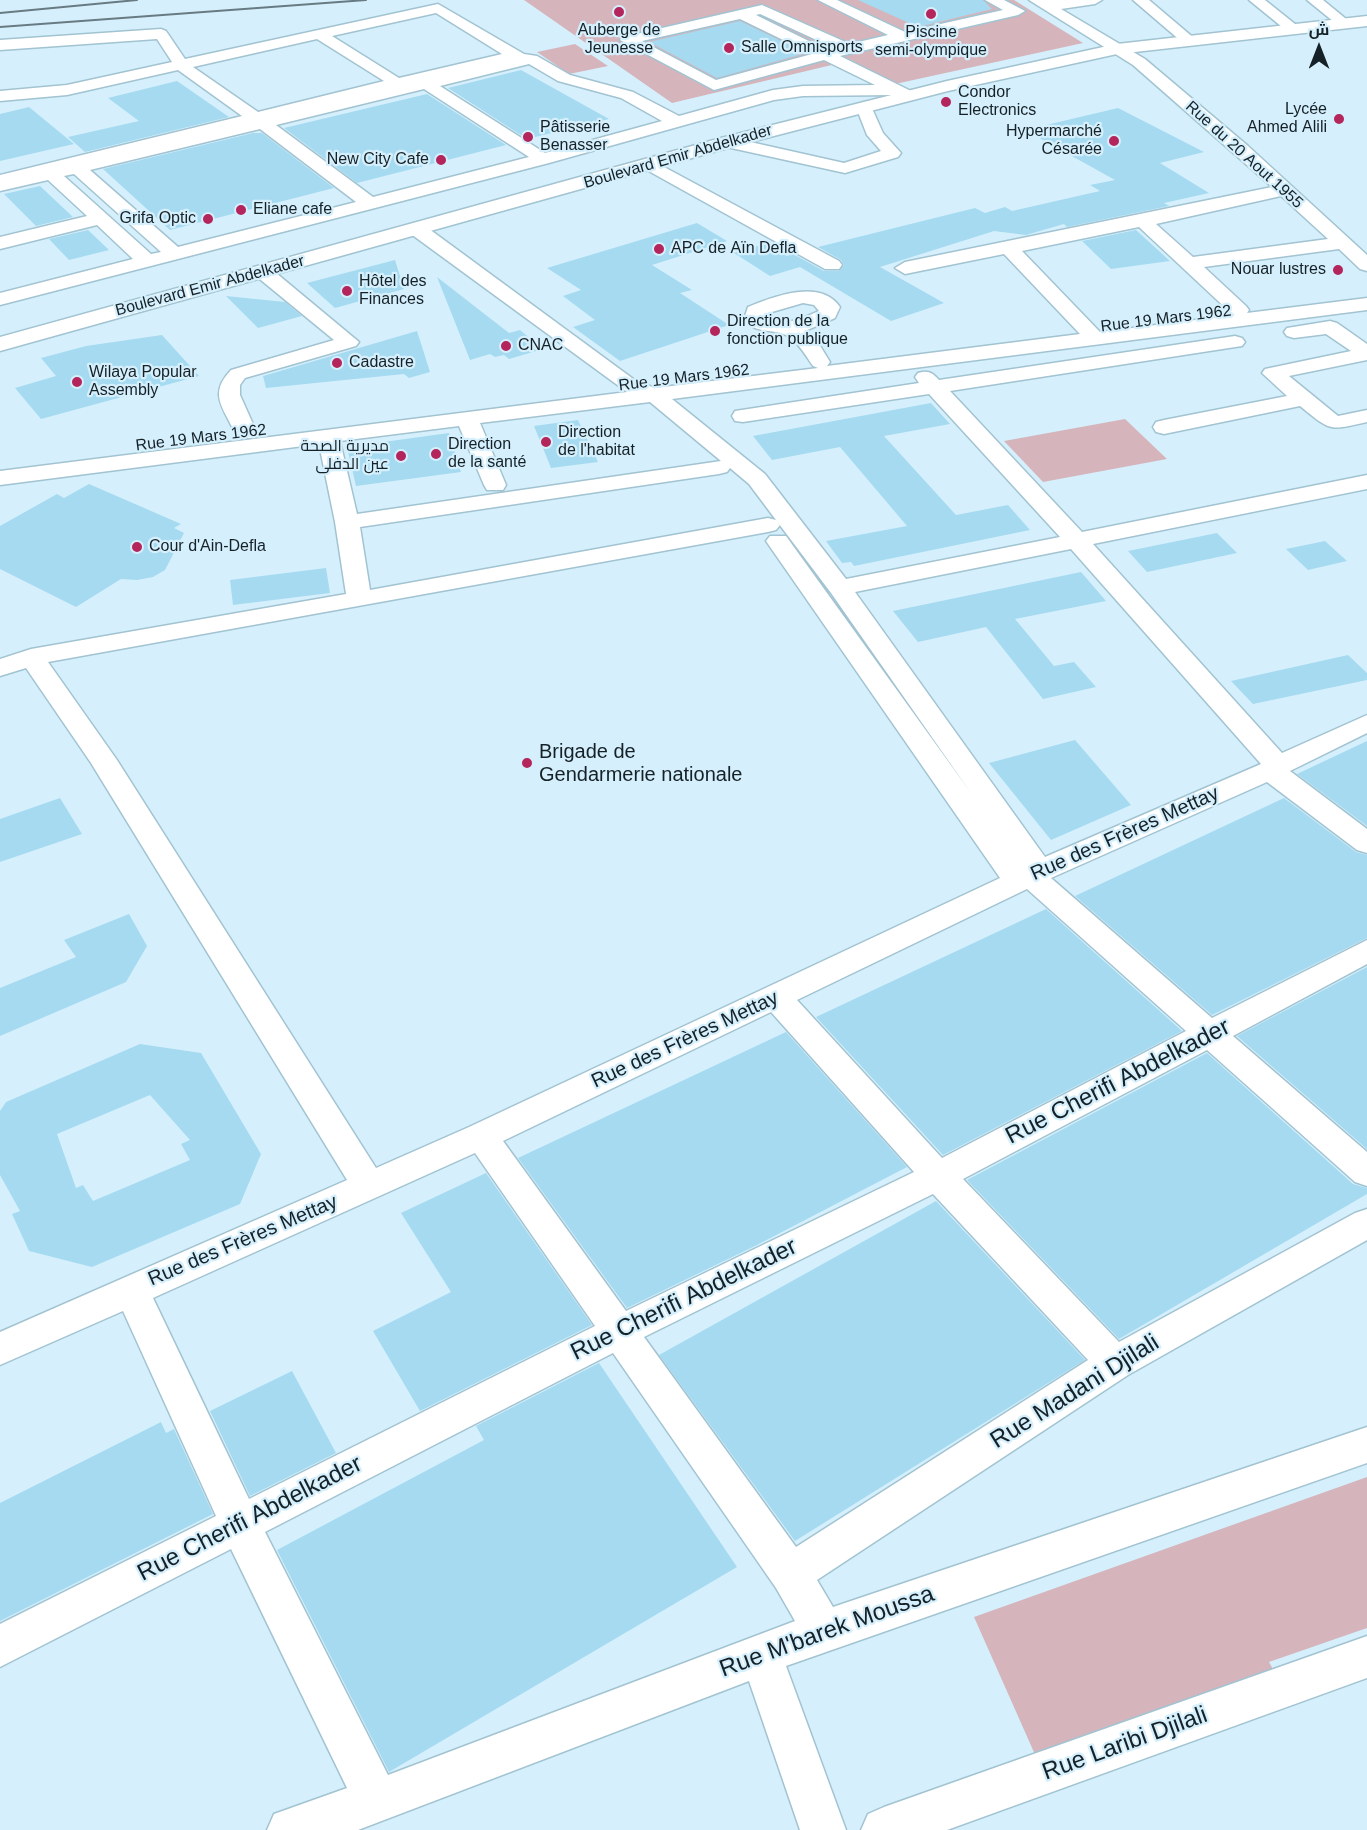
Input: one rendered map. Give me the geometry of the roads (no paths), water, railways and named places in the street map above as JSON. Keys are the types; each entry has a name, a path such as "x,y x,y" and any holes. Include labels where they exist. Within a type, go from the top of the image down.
{"main road":[{"name":"Boulevard Emir Abdelkader","path":"0,344 418,230 728,142 864,107 902,93 1117,49 1187,39 1367,21"}],"street":[{"path":"825,0 902,36"},
{"path":"790,2 628,40 714,85 826,54 1018,11 992,0"},
{"path":"1050,2 1095,0"},
{"path":"1140,0 1187,39"},
{"path":"1256,0 1292,28"},
{"path":"1314,0 1344,23"},
{"name":"Rue du 20 Aout 1955","path":"1050,2 1154,74 1367,265"},
{"path":"0,105 438,8 564,78 627,96 677,122"},
{"path":"762,9 848,49"},
{"path":"742,14 902,93"},
{"path":"0,45 161,34 182,66 259,120 370,204"},
{"path":"320,35 397,83"},
{"path":"0,180 49,171 526,58"},
{"path":"259,120 397,83 422,81 543,159"},
{"path":"0,96 67,90"},
{"path":"0,300 543,159 773,95 803,91 902,93"},
{"path":"728,142 845,168 892,153 875,135 864,107"},
{"path":"74,165 176,255"},
{"path":"651,165 831,265"},
{"path":"0,186 49,171"},
{"path":"49,171 148,262"},
{"path":"905,268 1143,221 1283,189"},
{"path":"0,243 99,219"},
{"path":"1143,221 1239,310"},
{"path":"418,230 639,393 719,456 757,479 840,588 1029,876"},
{"path":"1189,263 1341,243"},
{"path":"1008,247 1092,335"},
{"path":"246,433 229,395 229,384 238,374 349,342 263,272"},
{"name":"Rue 19 Mars 1962","path":"1092,335 1239,310 1367,293"},
{"name":"Rue 19 Mars 1962","path":"0,477 467,418 639,393 820,362 908,357 1367,304"},
{"path":"743,416 936,389 1330,327 1367,354"},
{"path":"792,329 812,348 820,362"},
{"path":"1367,354 1272,373 1334,423 1367,416"},
{"path":"908,357 1077,541 1274,768 1367,843"},
{"name":"Rue 19 Mars 1962","path":"0,461 246,433 639,393 711,405 908,357"},
{"path":"1164,427 1304,399"},
{"path":"711,405 721,437 719,456 736,484 1029,876 1212,1033 1367,1172"},
{"path":"467,418 495,485"},
{"path":"328,436 347,522 359,599"},
{"path":"347,522 719,456"},
{"path":"840,588 1367,482"},
{"path":"0,668 31,657 87,649 768,525"},
{"path":"31,657 103,760 369,1186"},
{"name":"Rue des Frères Mettay","path":"0,1350 482,1136 1029,876 1274,768 1367,723"},
{"name":"Rue Cherifi Abdelkader","path":"0,1646 620,1331 938,1176 1367,951"},
{"path":"776,997 938,1176 1115,1364"},
{"path":"482,1136 791,1574 824,1631"},
{"name":"Rue Madani Djilali","path":"791,1574 1115,1364 1367,1223"},
{"path":"131,1290 240,1524 377,1801"},
{"name":"Rue M'barek Moussa","path":"290,1830 377,1801 824,1631 1367,1445"},
{"path":"761,1655 823,1830"},
{"name":"Rue Laribi Djilali","path":"884,1830 1367,1657"}],"railway":[{"path":"0,13 137,0"},
{"path":"0,27 366,0"}],"place":[{"name":"Auberge de Jeunesse","path":"619,12"},
{"name":"Piscine semi-olympique","path":"931,14"},
{"name":"Salle Omnisports","path":"729,48"},
{"name":"Condor Electronics","path":"946,102"},
{"name":"Lycée Ahmed Alili","path":"1339,119"},
{"name":"Pâtisserie Benasser","path":"528,137"},
{"name":"Hypermarché Césarée","path":"1114,141"},
{"name":"New City Cafe","path":"441,160"},
{"name":"Eliane cafe","path":"241,210"},
{"name":"Grifa Optic","path":"208,219"},
{"name":"APC de Aïn Defla","path":"659,249"},
{"name":"Nouar lustres","path":"1338,270"},
{"name":"Hôtel des Finances","path":"347,291"},
{"name":"Direction de la fonction publique","path":"715,331"},
{"name":"CNAC","path":"506,346"},
{"name":"Cadastre","path":"337,363"},
{"name":"Wilaya Popular Assembly","path":"77,382"},
{"name":"Direction de l'habitat","path":"546,442"},
{"name":"Direction de la santé","path":"436,454"},
{"name":"مديرية الصحة عين الدفلى","path":"401,456"},
{"name":"Cour d'Ain-Defla","path":"137,547"},
{"name":"Brigade de Gendarmerie nationale","path":"527,763"}]}
